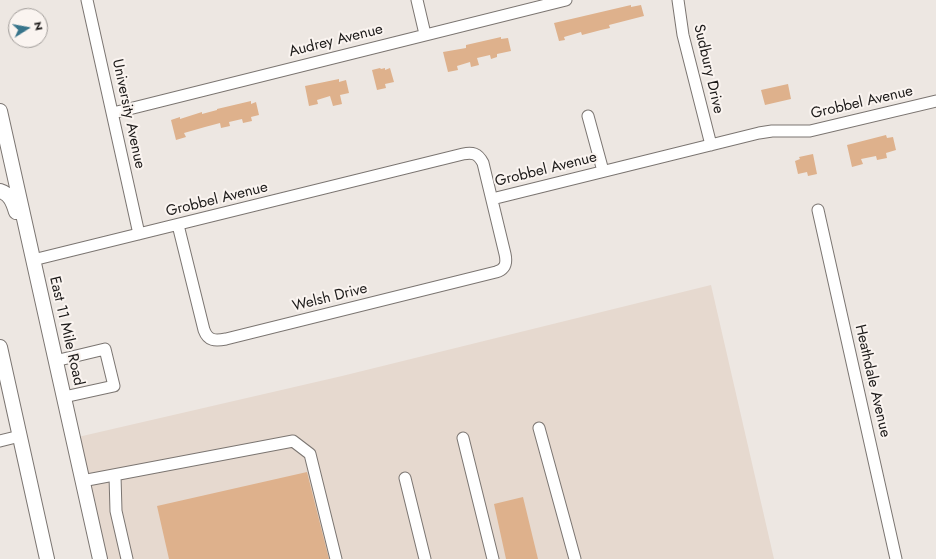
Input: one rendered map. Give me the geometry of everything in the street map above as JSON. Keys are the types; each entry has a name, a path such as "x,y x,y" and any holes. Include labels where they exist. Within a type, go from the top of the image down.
{"main road":[{"name":"East 11 Mile Road","path":"0,111 100,559"},
{"path":"0,165 10,154"},
{"path":"0,191 8,194 12,200 27,262 40,290"},
{"path":"0,347 47,559"}],"street":[{"name":"University Avenue","path":"87,0 139,234"},
{"path":"417,0 425,34"},
{"name":"Audrey Avenue","path":"113,112 566,0"},
{"name":"Sudbury Drive","path":"678,0 684,35 711,145"},
{"name":"Grobbel Avenue","path":"33,260 468,153 477,154 481,160 492,199 765,132 810,131 936,101"},
{"path":"588,116 603,172"},
{"name":"Welsh Drive","path":"178,225 204,330 208,338 218,341 501,271 505,266 506,259 492,199"},
{"name":"Heathdale Avenue","path":"818,210 896,559"},
{"path":"56,360 105,349 114,386 64,397"},
{"path":"539,428 575,559"},
{"path":"0,441 20,436"},
{"path":"463,438 492,559"},
{"path":"82,481 115,476 293,441 310,454 336,559"},
{"path":"115,476 116,511 127,559"},
{"path":"405,478 425,559"}],"shaded area":[{"path":"711,285 774,559 105,559 78,437 342,376"}],"building":[{"path":"631,5 631,7 641,5 644,16 609,25 610,28 582,35 581,32 564,37 565,40 559,41 554,23"},
{"path":"501,37 501,39 508,38 511,51 497,54 497,57 491,59 490,55 477,58 479,65 471,67 470,62 457,66 458,70 448,72 443,52 466,48 466,45"},
{"path":"385,68 385,70 390,68 394,82 385,84 386,88 377,90 372,70"},
{"path":"339,79 339,82 346,80 349,93 340,95 342,104 333,106 330,96 317,100 318,104 309,106 305,86"},
{"path":"788,84 791,99 765,105 761,90"},
{"path":"251,101 251,104 256,102 259,115 251,117 252,121 243,123 242,119 229,122 230,126 221,128 220,123 184,133 186,137 176,140 171,120 180,117 180,119 202,112 202,114"},
{"path":"886,135 887,138 893,137 896,150 886,153 887,158 877,160 876,156 861,159 863,164 852,167 847,145"},
{"path":"813,154 817,174 808,176 807,172 798,174 795,161 800,159 799,157"},
{"path":"307,472 329,559 169,559 157,506"},
{"path":"523,497 538,559 506,559 494,504"}]}
